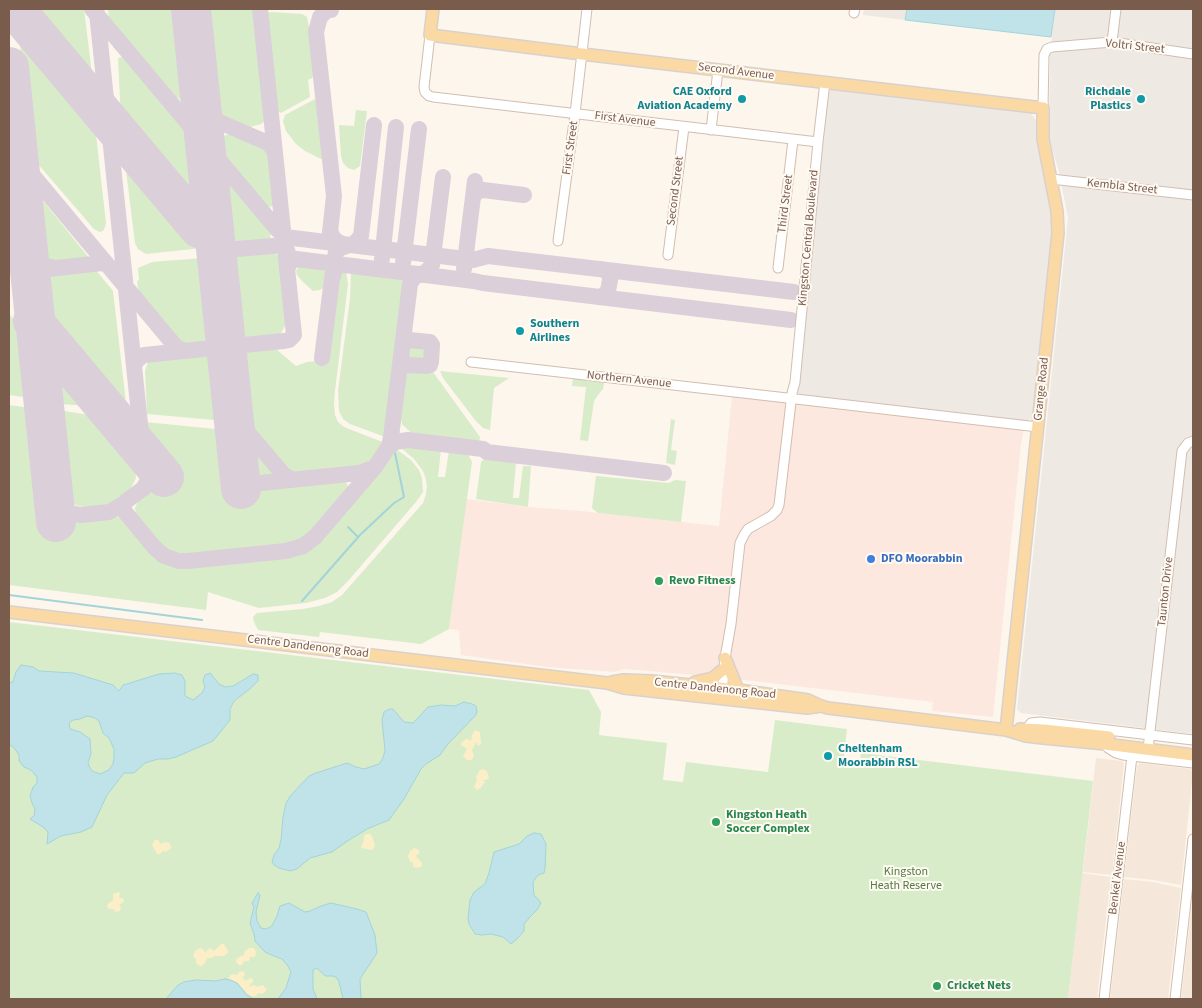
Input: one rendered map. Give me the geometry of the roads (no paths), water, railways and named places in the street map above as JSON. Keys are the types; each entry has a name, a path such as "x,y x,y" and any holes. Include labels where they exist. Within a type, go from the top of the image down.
{"main road":[{"path":"430,35 433,9"},
{"name":"Second Avenue","path":"430,35 1043,108"},
{"name":"Grange Road","path":"1006,730 1058,233 1052,179 1043,139 1043,108"},
{"name":"Centre Dandenong Road","path":"9,612 607,682 624,688 722,693 738,690 808,700 821,706 882,715 1006,730 1026,729 1193,747"},
{"path":"686,684 713,678 725,663 738,690"},
{"name":"Centre Dandenong Road","path":"607,682 624,680 686,684 722,693 807,708 821,706"},
{"name":"Centre Dandenong Road","path":"1006,730 1026,736 1106,744 1149,742 1193,755"}],"street":[{"name":"First Street","path":"558,241 587,9"},
{"path":"1112,42 1116,9"},
{"name":"First Avenue","path":"430,35 424,87 425,92 433,98 818,142"},
{"name":"Voltri Street","path":"1047,49 1112,42 1193,54"},
{"name":"Grange Road","path":"1043,108 1044,55 1047,49"},
{"path":"711,130 718,70"},
{"name":"Kingston Central Boulevard","path":"722,693 741,540 748,529 771,516 777,510 780,502 791,398 795,383 824,82"},
{"name":"Second Street","path":"668,255 684,127"},
{"name":"Third Street","path":"778,268 794,140"},
{"name":"Kembla Street","path":"1052,179 1193,196"},
{"name":"Northern Avenue","path":"471,362 1038,427"},
{"name":"Taunton Drive","path":"1149,742 1182,452 1188,443 1193,441"},
{"name":"Centre Dandenong Road","path":"1149,742 1193,740"},
{"name":"Centre Dandenong Road","path":"1106,744 1108,748 1116,753 1193,763"},
{"name":"Benkel Avenue","path":"1104,999 1132,756"},
{"path":"1175,999 1193,839"}],"water":[{"path":"907,9 1055,9 1051,37 905,20"},
{"path":"21,665 33,667 39,671 74,673 113,685 119,691 123,685 159,674 175,673 182,675 185,681 185,696 193,700 202,693 205,687 203,681 205,675 210,673 219,684 225,687 233,686 253,674 258,675 258,681 234,701 230,709 230,720 213,741 176,757 145,763 134,773 124,773 107,795 92,827 81,832 61,836 47,844 48,832 30,819 34,816 35,809 30,796 33,787 37,783 37,777 31,770 24,767 19,761 19,755 9,744 9,683 13,682 16,672","holes":["87,716 99,721 103,733 109,738 114,749 113,764 109,770 100,774 92,771 89,766 88,762 91,754 90,739 80,732 70,729 69,723"]},
{"path":"464,702 476,706 477,712 475,716 440,755 421,769 404,799 389,820 367,829 332,852 310,858 297,869 290,871 274,865 272,862 281,840 286,803 309,776 347,763 364,769 379,764 385,750 382,720 384,712 389,709 393,709 404,722 413,723 428,707 441,705 455,706"},
{"path":"534,833 541,834 546,844 544,873 538,875 533,882 534,895 541,903 537,910 524,924 524,931 511,944 503,937 491,934 475,934 468,919 470,900 474,892 485,884 494,852 519,844 527,836"},
{"path":"258,893 260,895 256,912 257,921 261,928 266,929 272,926 280,906 289,903 305,912 331,903 366,912 375,935 377,953 360,979 361,999 343,999 337,978 325,976 316,968 313,970 313,989 317,999 278,999 286,988 291,972 282,959 265,952 255,941 250,923 254,907 252,903"},
{"path":"225,979 237,983 253,999 166,999 178,985 184,982"}],"waterway":[{"path":"302,601 360,535 394,503 404,497 395,453"},
{"path":"348,527 357,536"},
{"path":"9,595 202,620"}],"place":[{"name":"CAE Oxford Aviation Academy","path":"742,99"},
{"name":"Richdale Plastics","path":"1141,99"},
{"name":"Southern Airlines","path":"520,331"},
{"name":"DFO Moorabbin","path":"871,559"},
{"name":"Revo Fitness","path":"659,581"},
{"name":"Cheltenham Moorabbin RSL","path":"828,756"},
{"name":"Kingston Heath Soccer Complex","path":"716,822"},
{"name":"Cricket Nets","path":"937,986"}],"park label":[{"name":"Kingston Heath Reserve","path":"906,879"}]}
